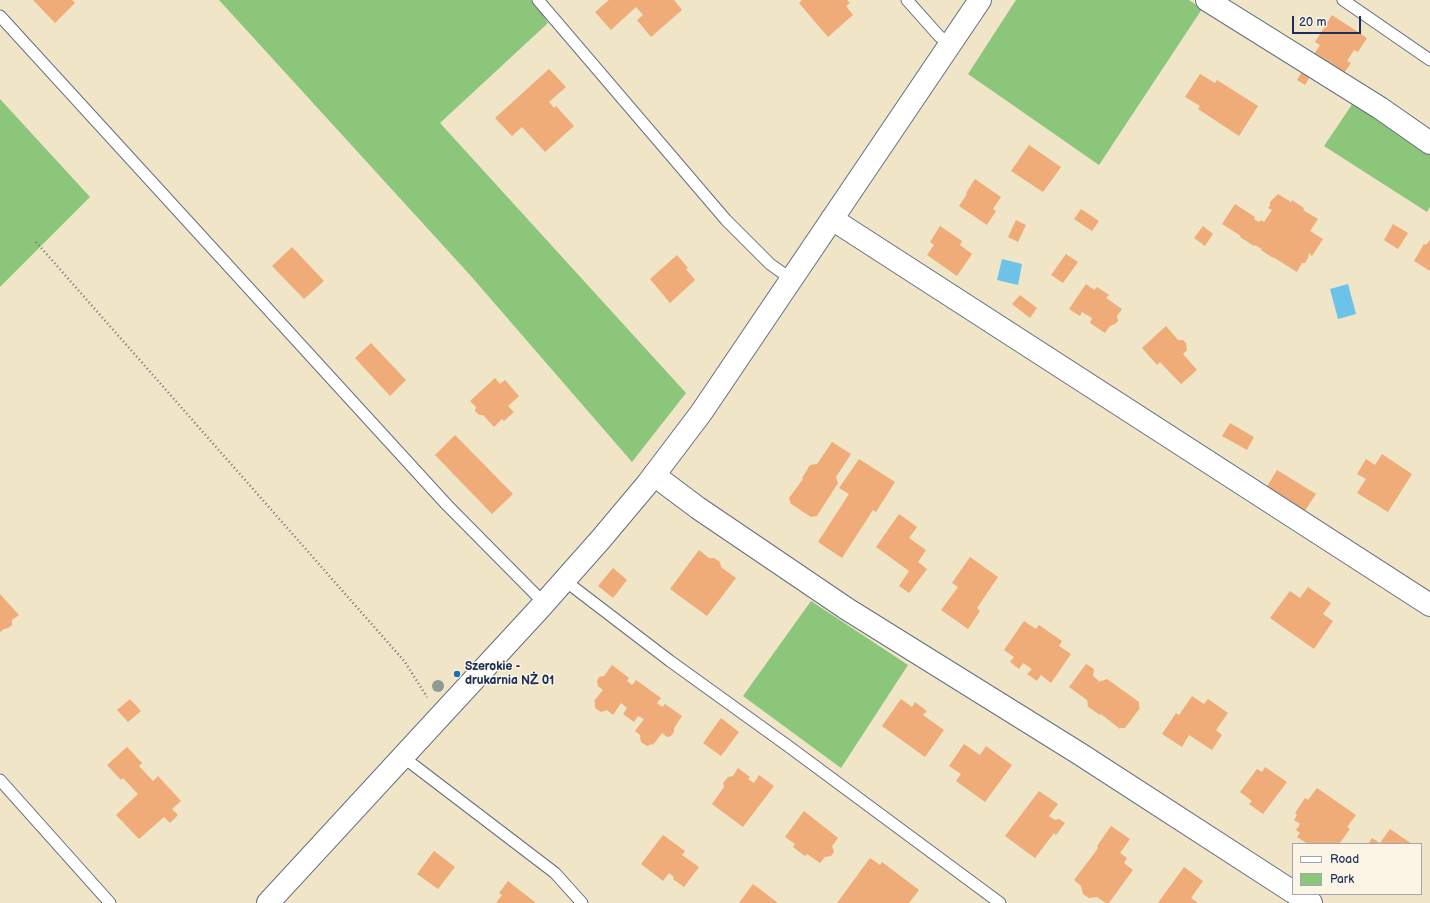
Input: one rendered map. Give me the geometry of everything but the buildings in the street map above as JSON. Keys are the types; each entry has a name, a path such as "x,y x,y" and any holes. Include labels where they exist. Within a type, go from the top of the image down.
{"street":[{"path":"268,903 440,718 544,603 609,530 654,475 705,407 980,0"},
{"path":"1207,0 1380,108 1430,143"},
{"path":"832,219 1430,605"},
{"path":"654,475 698,508 847,609 1080,754 1292,891"},
{"path":"1298,895 1311,903"}],"lane":[{"path":"538,0 726,220 770,264 791,279"},
{"path":"907,0 939,36 950,44"},
{"path":"1343,0 1430,60"},
{"path":"0,16 448,505 544,603"},
{"path":"564,580 670,661 788,746 1000,903"},
{"path":"403,757 555,873 582,903"},
{"path":"0,780 110,903"}],"path":[{"path":"36,242 405,662 440,718"}],"green space":[{"path":"219,0 533,0 548,23 440,123 686,393 632,462 470,275"},
{"path":"1016,0 1189,0 1202,9 1099,165 968,74"},
{"path":"0,99 90,197 0,287"},
{"path":"1353,103 1430,153 1430,207 1427,212 1324,146"},
{"path":"811,601 908,665 841,768 743,696"}],"water":[{"path":"1002,259 1022,264 1018,285 997,280"},
{"path":"1348,284 1356,314 1338,319 1330,289"}],"place":[{"name":"Szerokie - drukarnia NŻ 01","path":"457,674"}]}
